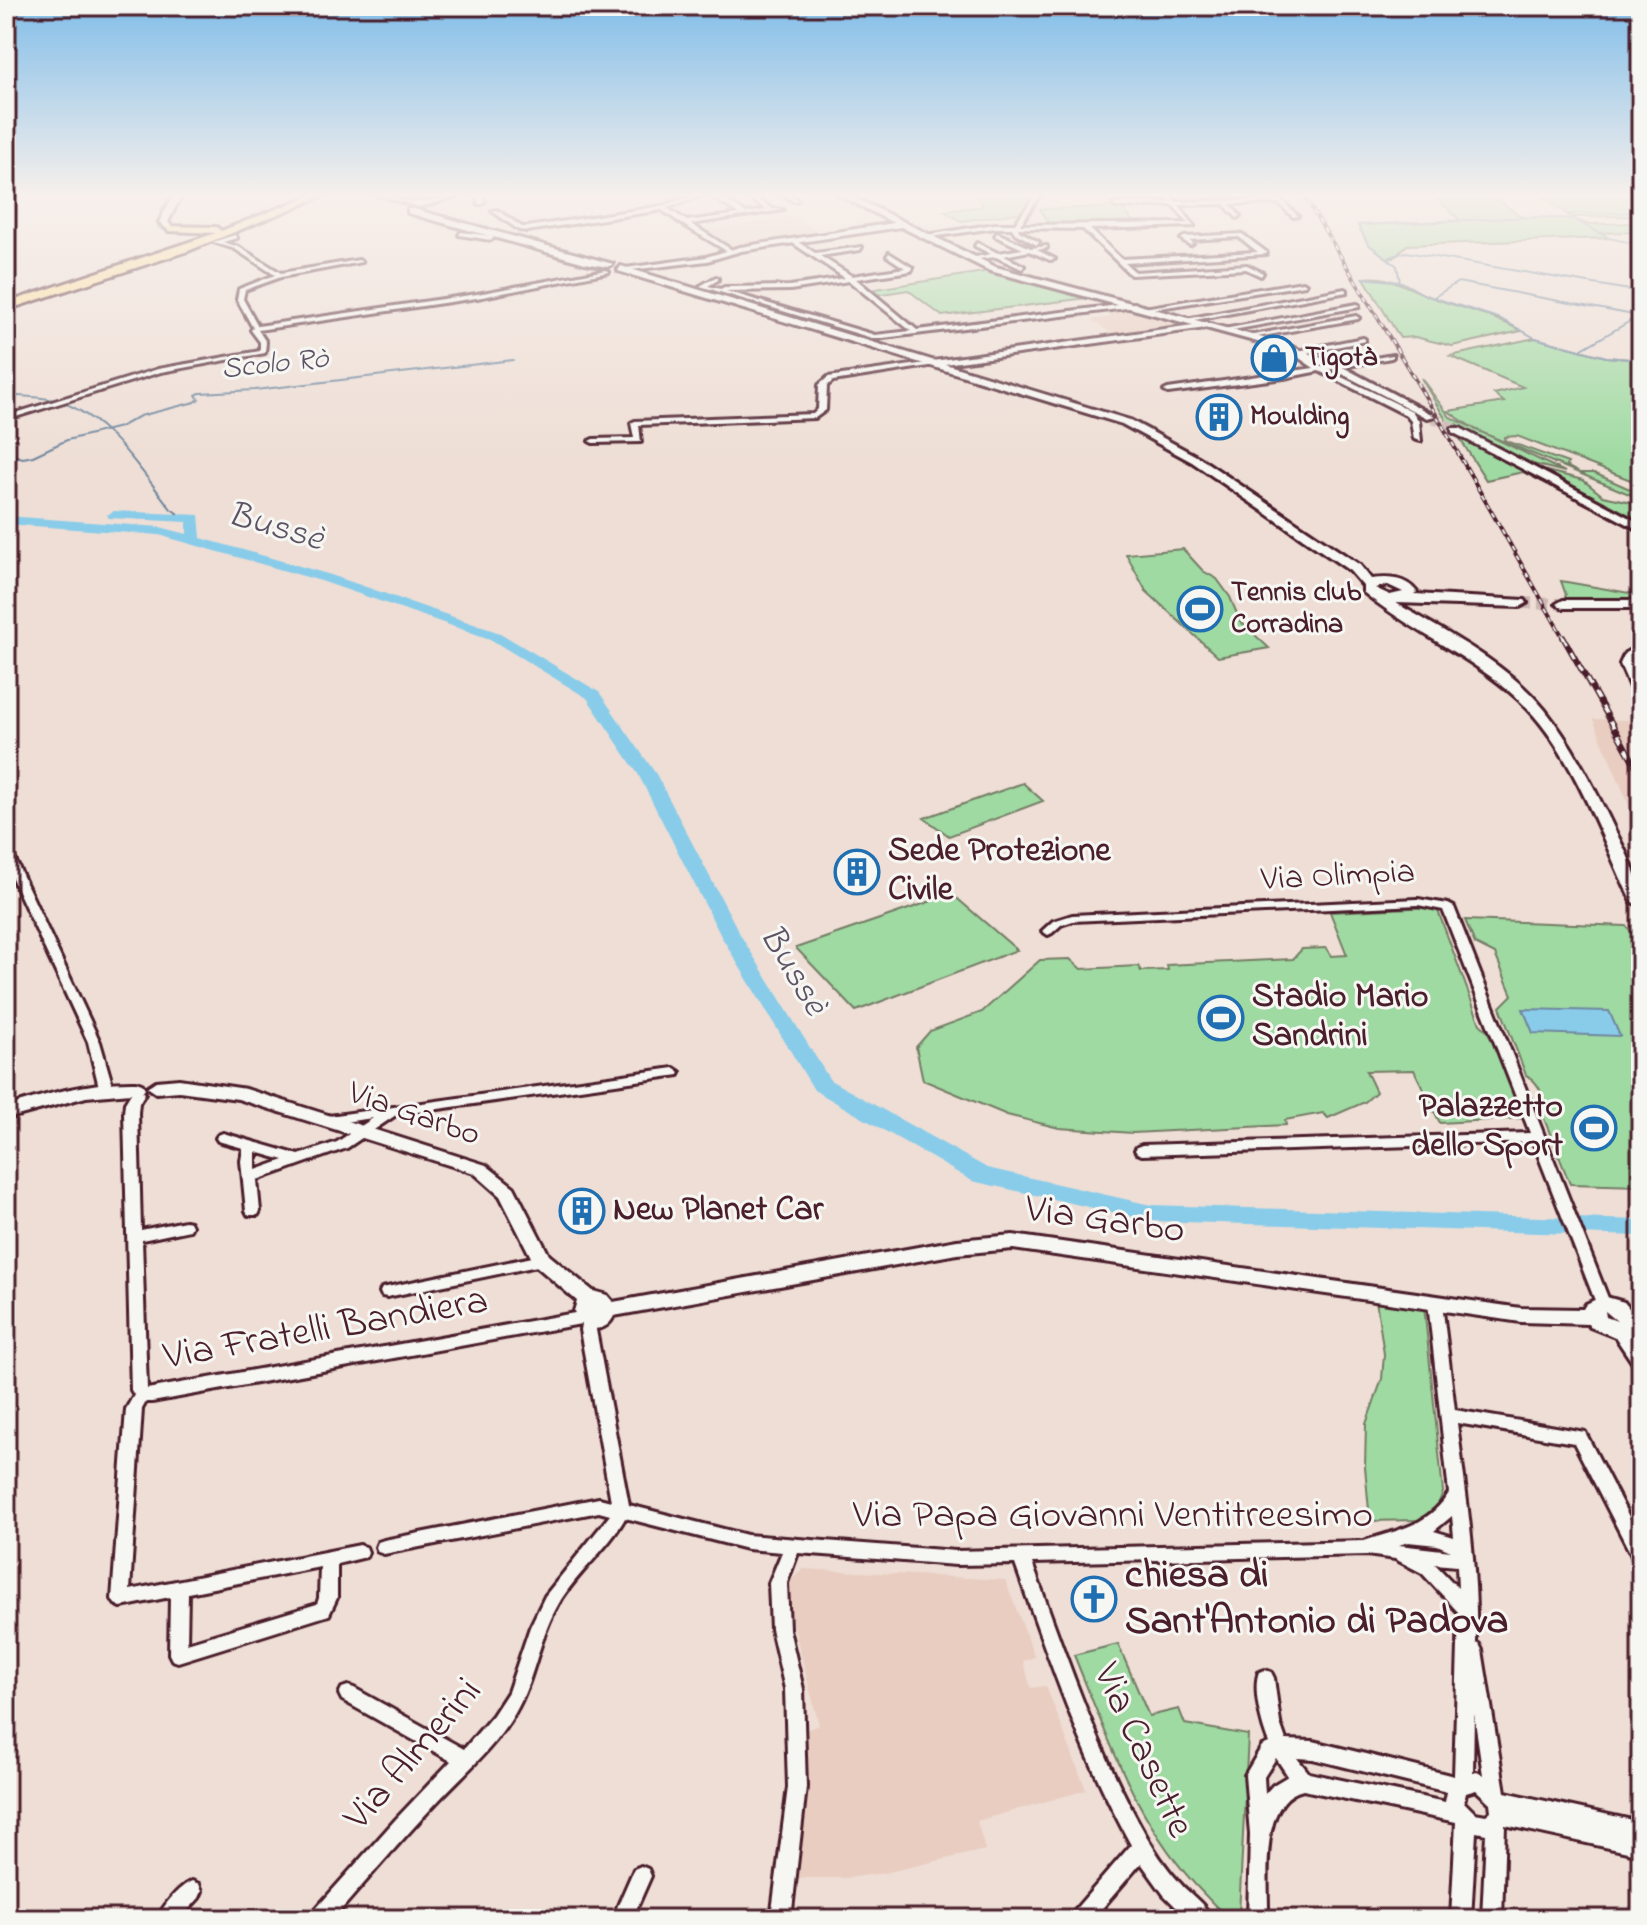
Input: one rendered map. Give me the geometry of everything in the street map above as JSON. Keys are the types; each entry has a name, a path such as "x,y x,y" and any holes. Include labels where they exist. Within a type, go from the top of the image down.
{"highway":[{"path":"6,306 75,284"},
{"path":"6,306 78,284"}],"main road":[{"path":"666,284 1100,413 1151,433 1355,568 1389,581 1404,600 1540,713 1565,753 1641,902"},
{"path":"1355,568 1372,590 1404,600 1520,603"},
{"path":"1372,590 1389,581"},
{"path":"1563,604 1641,604 1638,608 1641,613"},
{"path":"1608,605 1641,613"}],"street":[{"path":"6,418 160,370 257,354 265,348 240,299 242,289 256,284"},
{"path":"256,328 540,284"},
{"path":"707,284 703,286 872,337 1135,305"},
{"path":"720,290 818,284"},
{"path":"857,284 915,331"},
{"path":"1049,284 1227,329 1296,351 1336,367 1430,416"},
{"path":"1147,308 1303,284"},
{"path":"1189,319 1345,291"},
{"path":"1095,308 1120,302"},
{"path":"1227,329 1357,306"},
{"path":"1256,338 1355,321"},
{"path":"593,441 638,440 635,423 815,416 822,410 823,385 828,380 1209,325"},
{"path":"1296,351 1363,340"},
{"path":"1296,351 1320,369 1409,413 1415,421 1418,439"},
{"path":"1168,391 1391,356"},
{"path":"1456,430 1641,528"},
{"path":"1641,647 1628,655 1625,664 1641,701"},
{"path":"6,853 94,1042 106,1087"},
{"name":"Via Olimpia","path":"1048,931 1057,923 1072,918 1418,902 1448,907 1566,1208 1598,1310"},
{"path":"329,1120 674,1072"},
{"name":"Via Garbo","path":"6,1113 106,1087 151,1093 156,1087 179,1085 240,1093 480,1169 507,1192 542,1260 594,1312 957,1247 1013,1242 1521,1315 1598,1310"},
{"name":"Via Fratelli Bandiera","path":"137,1091 131,1113 139,1390 142,1395 152,1396 594,1312"},
{"path":"249,1178 342,1145 393,1111"},
{"path":"1142,1150 1536,1137"},
{"path":"223,1138 299,1160"},
{"path":"250,1146 247,1155 253,1211"},
{"path":"135,1236 185,1226"},
{"path":"387,1292 542,1260"},
{"path":"1435,1303 1465,1554 1468,1617 1460,1784 1454,1796 1464,1816 1461,1919"},
{"path":"1598,1310 1603,1325 1628,1316 1641,1364"},
{"path":"594,1312 588,1330 621,1509"},
{"path":"142,1395 134,1409 121,1599 360,1552"},
{"path":"1448,1415 1579,1437 1641,1557"},
{"path":"1363,1548 1428,1528 1447,1513 1458,1494"},
{"name":"Via Papa Giovanni Ventitreesimo","path":"384,1547 588,1505 621,1509 747,1542 956,1558 1363,1548 1465,1554"},
{"name":"Via Almerini","path":"328,1917 397,1831 486,1739 510,1706 551,1602 577,1564 604,1539 621,1509"},
{"path":"1405,1535 1438,1538 1465,1554"},
{"path":"781,1919 797,1787 794,1689 780,1629 778,1583 792,1547"},
{"path":"1392,1550 1428,1568 1468,1617 1498,1807 1492,1919"},
{"name":"Via Casette","path":"1021,1556 1087,1734 1142,1847 1166,1881 1202,1919"},
{"path":"179,1588 178,1654 323,1610 328,1598 329,1558"},
{"path":"1265,1678 1271,1732 1278,1749 1303,1781"},
{"path":"348,1694 465,1759"},
{"path":"1258,1919 1260,1834 1254,1775 1265,1757 1278,1749 1313,1750 1460,1784 1477,1781 1498,1807 1641,1846"},
{"path":"1260,1834 1275,1794 1282,1786 1303,1781 1464,1816 1483,1825 1498,1807"},
{"path":"1498,1807 1641,1831"},
{"path":"1080,1919 1142,1847"},
{"path":"622,1919 641,1876"},
{"path":"167,1919 192,1891"}],"shaded area":[{"path":"1127,307 1195,325 1117,337 1091,320 1111,317 1101,309"},
{"path":"1593,719 1628,720 1641,736 1641,834"},
{"path":"803,1569 1005,1580 1035,1657 1023,1661 1031,1688 1046,1686 1086,1790 977,1821 985,1850 884,1873 847,1878 797,1878 808,1787 796,1734 819,1725 785,1593 786,1585"}],"green space":[{"path":"908,284 1048,284 1113,301 1107,303 1087,298 942,316 908,290 876,295 869,290"},
{"path":"1368,284 1401,284 1521,331 1452,346 1415,337 1400,338"},
{"path":"1535,338 1606,357 1641,360 1641,484 1517,436 1505,437 1504,440 1568,463 1566,466 1579,473 1594,473 1641,494 1641,499 1476,430 1448,411 1504,402 1494,394 1523,387 1450,356"},
{"path":"1421,378 1450,417 1565,472 1533,464 1456,424 1455,435"},
{"path":"1457,434 1639,531 1523,472 1486,480"},
{"path":"1543,470 1583,480 1603,496 1641,504 1641,521"},
{"name":"Tennis club Corradina","path":"1183,549 1203,571 1217,579 1230,597 1240,621 1269,648 1218,657 1146,591 1126,554"},
{"path":"1561,581 1641,595 1641,600 1629,603 1562,602 1566,595"},
{"path":"1023,783 1043,801 949,836 924,818"},
{"path":"952,894 1017,950 856,1011 796,948"},
{"name":"Stadio Mario Sandrini","path":"1431,907 1438,911 1480,1024 1490,1033 1524,1118 1440,1123 1414,1070 1366,1071 1376,1092 1365,1102 1328,1118 1323,1113 1285,1120 1286,1125 1133,1133 1059,1128 1007,1115 923,1080 916,1047 930,1031 982,1012 1040,960 1070,959 1081,969 1138,966 1141,971 1168,970 1167,965 1293,959 1302,949 1326,948 1331,956 1347,955 1330,912"},
{"path":"1465,920 1626,926 1641,941 1641,1186 1570,1184 1541,1111 1546,1106 1543,1097 1537,1084 1526,1075 1500,1007 1512,995 1495,954 1475,944"},
{"path":"1376,1300 1424,1306 1443,1492 1435,1512 1418,1520 1370,1521 1365,1467 1366,1424 1382,1379 1384,1354"},
{"path":"1118,1644 1149,1716 1179,1709 1185,1724 1248,1735 1239,1914 1229,1915 1220,1910 1182,1869 1143,1812 1113,1751 1074,1655"}],"water":[{"path":"1523,1009 1609,1011 1620,1036 1533,1033"}],"waterway":[{"path":"1405,284 1425,295 1501,319 1535,338 1606,357 1641,360"},
{"path":"1434,297 1455,284"},
{"path":"1468,284 1639,316 1630,321"},
{"path":"1593,284 1641,292"},
{"path":"1582,349 1630,321"},
{"path":"1630,321 1641,323"},
{"name":"Scolo Rò","path":"106,430 140,416 195,402 199,399 196,395 200,393 255,390 513,360"},
{"path":"6,395 61,402 106,430"},
{"name":"Scolo Rò","path":"6,453 23,458 33,456 67,440 106,430"},
{"path":"106,430 136,463 171,509 180,515"},
{"path":"114,515 194,518 194,541"},
{"name":"Bussè","path":"6,520 160,531 194,541"},
{"name":"Bussè","path":"194,541 326,578 495,636 593,695 647,774 731,936 822,1085 980,1175 1151,1213 1641,1228"}],"tunnel":[{"path":"1430,416 1456,430"},
{"path":"1520,603 1563,604"}],"railway":[{"path":"1357,284 1564,639"},
{"path":"1563,637 1641,775"}],"place":[{"name":"Tigotà","path":"1274,358"},
{"name":"Moulding","path":"1219,417"},
{"name":"Tennis club Corradina","path":"1200,609"},
{"name":"Sede Protezione Civile","path":"857,872"},
{"name":"Stadio Mario Sandrini","path":"1221,1018"},
{"name":"Palazzetto dello Sport","path":"1594,1128"},
{"name":"New Planet Car","path":"582,1211"},
{"name":"chiesa di Sant'Antonio di Padova","path":"1094,1599"}]}
